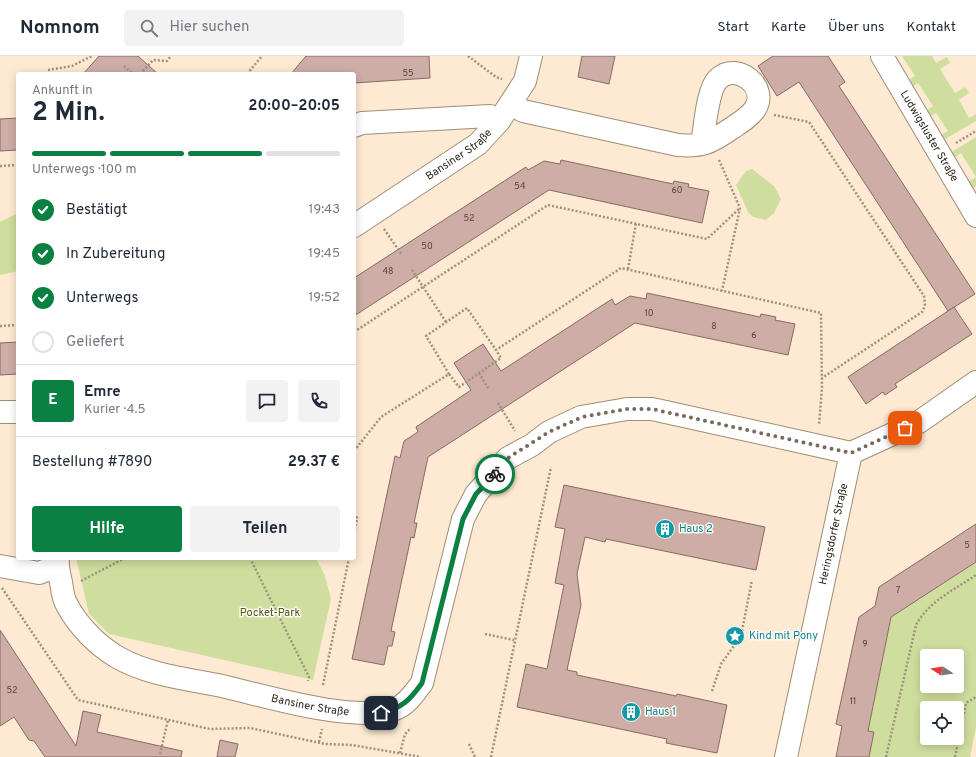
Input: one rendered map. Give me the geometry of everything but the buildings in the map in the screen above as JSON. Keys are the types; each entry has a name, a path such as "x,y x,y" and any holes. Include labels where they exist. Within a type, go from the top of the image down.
{"street":[{"name":"Bansiner Straße","path":"356,225 478,144 499,121 525,82 531,56"},
{"name":"Ludwigsluster Straße","path":"882,56 976,216"},
{"path":"517,95 523,111 678,145 692,146 707,143"},
{"path":"356,125 362,123 490,116 499,121"},
{"path":"851,453 919,422 976,382"},
{"name":"Bansiner Straße","path":"59,570 66,604 82,627 101,646 117,657 135,665 169,675 326,710 371,714 396,709 412,697 422,683 463,519 476,494 508,458 549,432 582,417 627,409 652,409 851,453"},
{"path":"0,412 16,412"},
{"name":"Heringsdorfer Straße","path":"786,757 851,453"},
{"path":"0,566 39,573 59,570"}],"path":[{"path":"48,70 72,66 92,56"},
{"path":"142,72 153,60 166,61 171,56"},
{"path":"249,72 262,56"},
{"path":"468,56 517,95"},
{"path":"124,66 131,72"},
{"path":"773,115 809,122 924,296 925,306 922,312 822,378"},
{"path":"707,143 740,208 722,291"},
{"path":"0,166 16,165"},
{"path":"356,331 548,205 707,239 740,208"},
{"path":"374,213 402,255"},
{"path":"628,269 636,224"},
{"path":"496,350 621,268 821,313 822,378 818,446"},
{"path":"412,270 446,322"},
{"path":"467,308 501,358 459,387 449,374 426,336 446,322 467,308"},
{"path":"0,326 16,325"},
{"path":"356,448 381,417 449,374"},
{"path":"478,374 488,388"},
{"path":"498,403 526,448"},
{"path":"490,757 551,467"},
{"path":"59,570 78,583 121,560"},
{"path":"251,560 309,677 308,681"},
{"path":"323,685 349,560"},
{"path":"886,757 916,625 921,616 933,603 976,575"},
{"path":"712,691 721,664 741,636 752,580"},
{"path":"485,634 514,640"},
{"path":"955,757 966,703 976,697"},
{"path":"160,754 168,720"},
{"path":"400,753 404,734 411,728"},
{"path":"469,744 475,757"}],"green space":[{"path":"902,56 932,56 936,63 947,57 950,63 940,69 955,93 965,87 969,93 959,100 969,118 976,114 976,121 940,142 937,137 948,131 936,113 926,119 923,113 933,106 918,83 908,89 904,83 915,76"},
{"path":"976,137 976,177 961,153 951,160 947,155"},
{"path":"752,169 774,186 781,199 774,213 766,220 753,217 748,212 736,185 746,171"},
{"path":"976,177 976,186 969,190 965,184"},
{"path":"16,214 16,271 0,275 0,222"},
{"name":"Pocket-Park","path":"76,560 317,560 325,576 331,599 313,680 109,634 89,614"},
{"path":"976,562 976,727 970,757 869,757 874,732 868,731 891,617"}],"way so far":[{"path":"495,474 508,458 549,432 582,417 627,409 652,409 851,453 905,428"}],"place":[{"name":"Haus 2","path":"665,529"},
{"name":"Kind mit Pony","path":"735,636"},
{"name":"Haus 1","path":"631,712"}],"route":[{"path":"381,713 396,709 412,697 422,683 432,648 463,519 476,494 495,474"}]}
